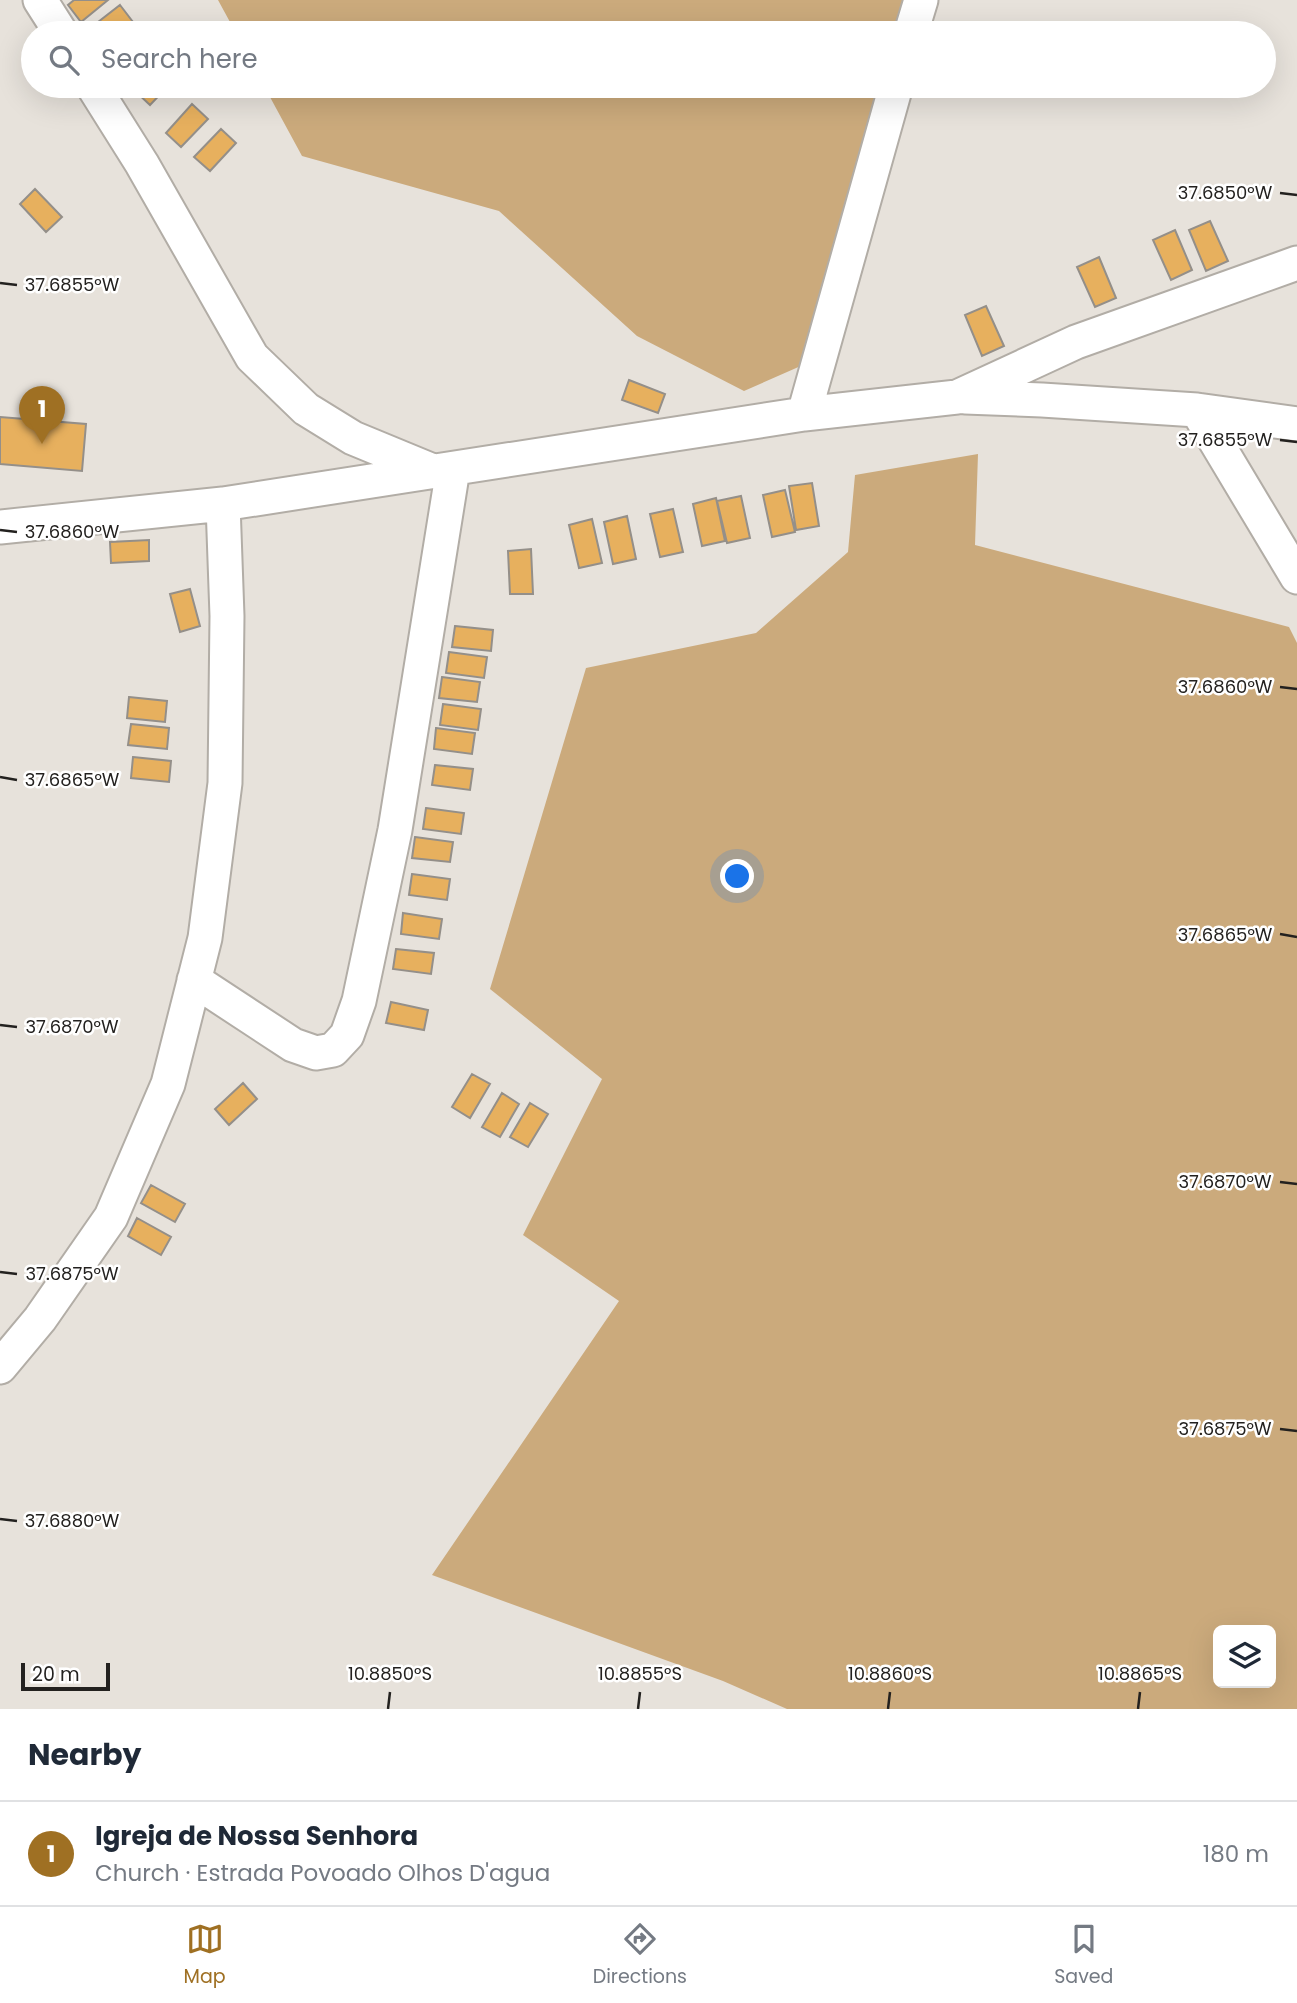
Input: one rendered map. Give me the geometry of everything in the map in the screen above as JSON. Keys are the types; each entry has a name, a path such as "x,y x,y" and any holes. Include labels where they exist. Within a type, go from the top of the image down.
{"street":[{"path":"40,0 53,21"},
{"path":"915,21 921,0"},
{"path":"101,98 142,164 252,358 306,409 353,438 443,470"},
{"path":"804,414 893,98"},
{"path":"957,397 1076,342 1297,263"},
{"path":"0,527 223,504 804,414 957,397 1197,410 1297,424"},
{"path":"1197,410 1297,577"},
{"path":"194,980 293,1045 316,1053 333,1050 347,1035 359,1001 395,830 443,470"},
{"path":"0,1367 40,1319 111,1217 168,1084 205,939 225,783 227,616 223,504"}],"shaded area":[{"path":"218,0 912,0 906,21 229,21"},
{"path":"271,98 883,98 803,365 744,391 637,336 499,211 302,156"},
{"path":"978,454 975,545 1289,627 1297,643 1297,1709 787,1709 723,1681 432,1575 619,1301 523,1235 602,1079 490,989 586,668 756,633 848,552 855,475"}],"building":[{"path":"74,0 108,0 82,21 68,5"},
{"path":"120,5 132,21 99,21"},
{"path":"142,98 157,98 150,105"},
{"path":"192,104 208,119 181,147 166,133"},
{"path":"221,129 236,143 210,171 194,157"},
{"path":"35,189 62,217 46,232 20,204"},
{"path":"1210,221 1228,261 1206,271 1189,230"},
{"path":"1175,230 1192,270 1171,280 1153,240"},
{"path":"1099,257 1116,298 1095,307 1077,267"},
{"path":"986,306 1004,346 982,356 965,315"},
{"path":"629,380 665,394 658,413 622,400"},
{"path":"0,417 86,424 82,471 0,464"},
{"path":"812,483 819,526 796,530 789,486"},
{"path":"785,490 795,532 772,537 763,495"},
{"path":"741,496 750,538 727,543 717,501"},
{"path":"716,498 725,541 702,546 693,504"},
{"path":"673,509 683,552 660,557 650,514"},
{"path":"627,516 636,559 613,564 604,522"},
{"path":"592,519 602,563 579,568 569,525"},
{"path":"149,540 149,561 111,563 110,542"},
{"path":"531,549 533,594 510,594 508,551"},
{"path":"190,589 200,626 180,632 170,594"},
{"path":"455,626 493,630 491,651 452,647"},
{"path":"449,652 487,657 484,678 446,673"},
{"path":"442,677 480,682 477,702 439,698"},
{"path":"129,697 167,701 165,722 127,718"},
{"path":"443,704 481,709 478,730 440,725"},
{"path":"131,724 169,728 167,749 128,745"},
{"path":"436,728 475,733 472,754 434,749"},
{"path":"133,757 171,761 169,782 131,778"},
{"path":"435,765 473,769 470,790 432,785"},
{"path":"426,808 464,813 461,834 423,829"},
{"path":"415,837 453,842 450,862 412,858"},
{"path":"412,874 450,879 447,900 409,895"},
{"path":"403,913 442,919 439,939 401,934"},
{"path":"396,949 434,953 431,974 393,969"},
{"path":"391,1002 428,1010 424,1030 386,1023"},
{"path":"472,1074 490,1084 470,1118 452,1107"},
{"path":"243,1083 257,1099 229,1125 215,1109"},
{"path":"502,1093 519,1104 500,1137 482,1127"},
{"path":"530,1103 548,1114 528,1147 510,1137"},
{"path":"151,1185 185,1204 175,1222 141,1203"},
{"path":"137,1218 171,1237 161,1255 128,1236"}],"place":[{"name":"Igreja de Nossa Senhora","path":"42,444"}]}
